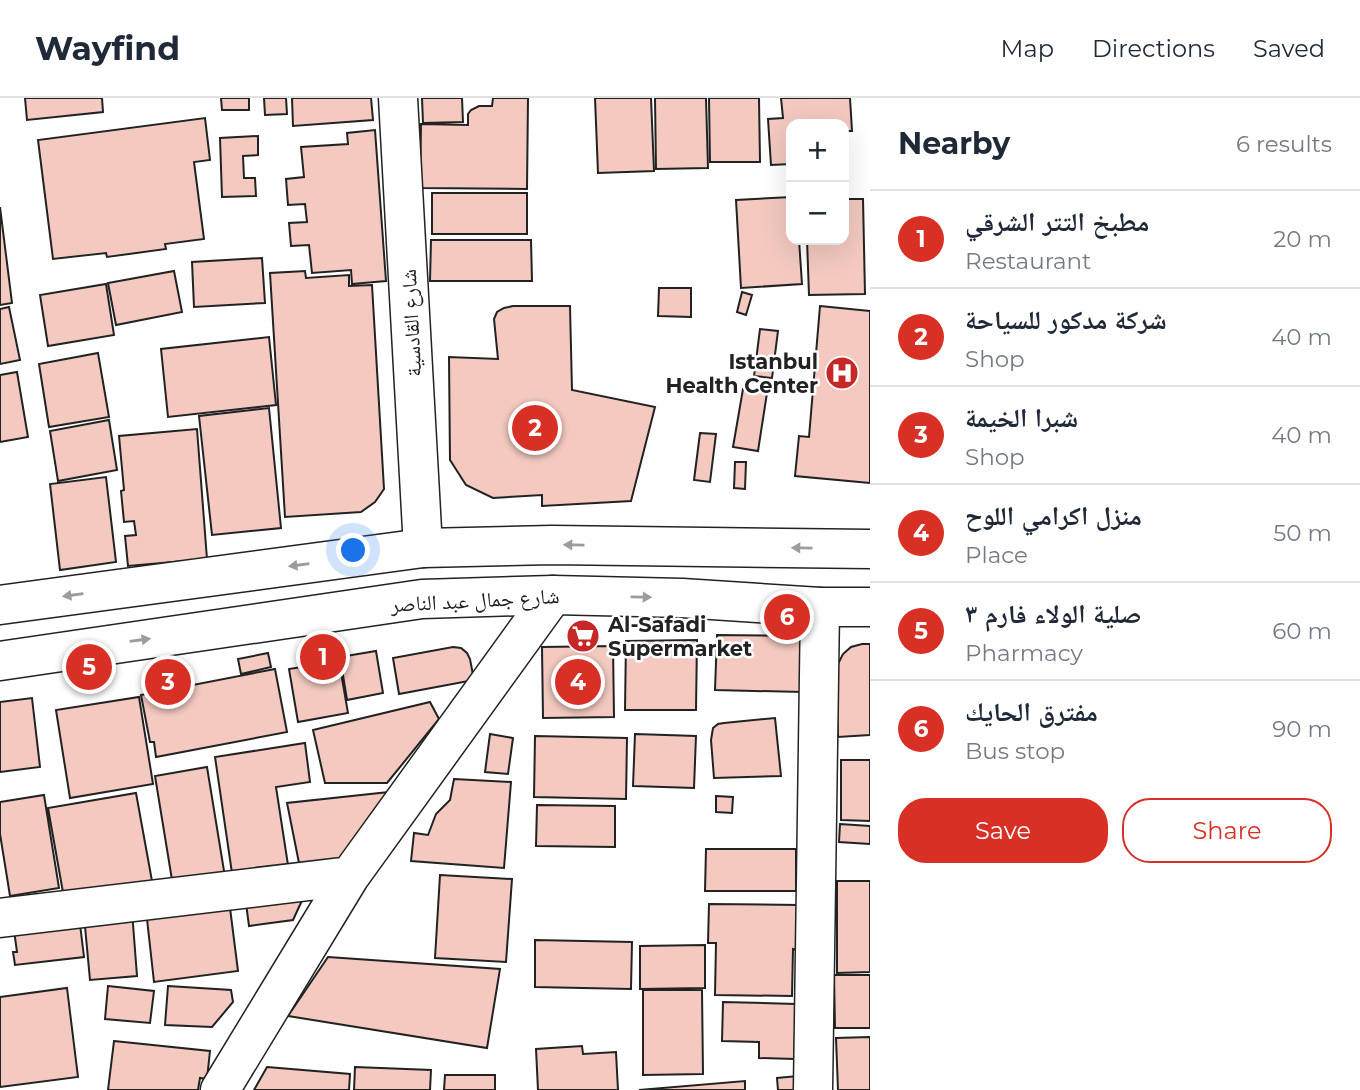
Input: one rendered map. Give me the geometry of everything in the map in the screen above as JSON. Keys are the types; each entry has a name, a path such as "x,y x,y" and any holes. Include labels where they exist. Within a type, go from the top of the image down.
{"street":[{"name":"شارع القادسية","path":"398,98 424,548"},
{"path":"0,605 424,548 566,545 870,548"},
{"path":"220,1090 350,876 553,595"},
{"name":"شارع جمال عبد الناصر","path":"0,661 422,599 553,595 870,607"},
{"path":"814,1090 820,607"},
{"path":"0,918 350,876"}],"building":[{"path":"25,98 102,98 103,112 27,120"},
{"path":"221,98 249,98 249,110 222,110"},
{"path":"264,98 286,98 287,114 265,115"},
{"path":"292,98 371,98 373,120 293,126"},
{"path":"422,98 462,98 463,122 423,123"},
{"path":"493,98 528,98 527,189 420,188 421,124 468,125 468,114 471,110 479,106 492,106"},
{"path":"595,98 651,98 654,171 598,173"},
{"path":"655,98 706,98 708,168 656,169"},
{"path":"709,98 759,98 760,162 710,162"},
{"path":"781,98 850,98 852,131 849,131 849,119 786,119 786,164 771,165 768,119 783,118"},
{"path":"205,118 210,160 194,162 204,239 165,244 166,249 107,257 106,253 53,259 38,140"},
{"path":"375,130 386,281 352,284 351,270 312,273 309,245 291,246 289,223 307,222 305,204 288,205 286,179 304,177 301,147 348,144 347,133"},
{"path":"258,136 258,155 243,156 244,178 255,178 256,196 222,197 220,138"},
{"path":"432,193 527,193 527,234 432,234"},
{"path":"786,197 786,245 799,245 802,284 741,288 736,200"},
{"path":"849,199 863,199 865,294 809,295 807,245 849,245"},
{"path":"0,207 12,303 0,305"},
{"path":"431,240 531,240 532,281 430,281"},
{"path":"262,258 265,303 194,307 192,262"},
{"path":"174,271 182,312 116,325 108,283"},
{"path":"305,271 306,278 349,275 349,286 372,285 384,489 375,502 361,512 285,517 270,273"},
{"path":"106,284 114,335 48,346 40,295"},
{"path":"659,288 691,288 691,317 658,316"},
{"path":"742,292 752,295 746,315 737,312"},
{"path":"513,306 570,306 572,390 655,407 631,501 542,506 542,495 493,498 466,485 450,460 449,357 498,359 494,319 497,312"},
{"name":"Istanbul Health Center","path":"820,306 870,311 870,483 795,476 799,436 809,437"},
{"path":"9,307 20,360 0,364 0,309"},
{"path":"760,329 778,331 772,378 754,376"},
{"path":"269,337 276,405 168,417 161,349"},
{"path":"98,353 109,417 49,427 39,364"},
{"path":"17,372 28,437 0,442 0,375"},
{"path":"743,389 767,393 758,451 733,447"},
{"path":"269,408 281,528 212,535 199,416"},
{"path":"109,420 117,470 58,481 50,431"},
{"path":"197,429 207,559 128,566 125,536 136,535 134,521 124,522 119,436"},
{"path":"700,433 716,434 710,482 694,480"},
{"path":"735,462 746,462 745,489 734,488"},
{"path":"106,477 116,562 60,570 50,484"},
{"path":"717,635 803,636 802,692 715,690"},
{"path":"697,640 696,710 625,710 626,641"},
{"path":"870,644 870,735 838,737 838,664 843,654 851,647"},
{"path":"613,646 614,717 543,718 542,647"},
{"path":"453,647 461,648 467,653 474,680 399,694 393,658"},
{"path":"376,651 383,693 347,700 340,657"},
{"path":"268,653 271,667 241,674 238,659"},
{"path":"339,661 348,713 298,722 289,669"},
{"path":"275,669 287,732 156,757 154,742 150,742 141,695"},
{"path":"139,697 153,784 70,798 56,710"},
{"path":"32,698 40,767 0,772 0,702"},
{"path":"430,702 439,719 387,783 325,783 313,730"},
{"path":"775,718 781,776 714,778 711,740 713,728 724,723"},
{"path":"490,734 513,738 508,774 485,772"},
{"path":"635,734 696,736 694,788 633,786"},
{"path":"535,736 627,738 626,799 534,797"},
{"path":"305,743 310,782 276,787 288,865 232,873 215,757"},
{"path":"841,760 870,760 870,821 841,820"},
{"path":"207,767 225,877 173,886 155,776"},
{"path":"454,779 511,782 504,868 411,861 414,833 428,835 436,814 450,800"},
{"path":"389,792 340,862 300,868 287,803"},
{"path":"136,793 152,881 64,898 48,808"},
{"path":"44,795 59,888 10,896 0,834 0,802"},
{"path":"716,796 733,797 732,813 716,812"},
{"path":"537,805 615,806 615,847 536,846"},
{"path":"840,824 870,826 870,844 839,842"},
{"path":"706,849 796,849 796,891 705,891"},
{"path":"440,875 512,879 506,962 435,958"},
{"path":"837,881 870,881 870,972 837,973"},
{"path":"305,894 293,920 249,926 245,896"},
{"path":"229,900 238,971 154,982 147,919"},
{"path":"709,904 798,905 792,996 715,995 716,943 708,943"},
{"path":"132,911 137,976 90,980 84,916"},
{"path":"79,916 84,957 15,965 13,952 17,952 13,923"},
{"path":"535,940 632,942 631,989 535,987"},
{"path":"705,945 705,988 640,989 640,946"},
{"path":"328,957 500,969 487,1048 288,1016"},
{"path":"834,975 870,975 870,1028 835,1028"},
{"path":"108,986 154,991 150,1023 105,1019"},
{"path":"168,986 231,990 233,1002 212,1027 165,1025"},
{"path":"67,988 78,1077 0,1087 0,997"},
{"path":"643,990 702,990 703,1074 643,1075"},
{"path":"723,1002 796,1004 794,1059 759,1058 759,1042 722,1041"},
{"path":"870,1037 870,1090 838,1090 836,1038"},
{"path":"114,1041 210,1051 207,1079 200,1078 198,1090 108,1090"},
{"path":"582,1046 583,1054 616,1052 618,1090 538,1090 536,1049"},
{"path":"267,1067 350,1074 349,1090 254,1090"},
{"path":"355,1067 431,1070 430,1090 354,1090"},
{"path":"445,1075 495,1075 495,1090 444,1090"},
{"path":"798,1076 799,1090 778,1090 777,1078"},
{"path":"745,1081 745,1090 639,1090"}],"place":[{"name":"Istanbul Health Center","path":"842,373"},
{"name":"شركة مدكور للسياحة","path":"535,428"},
{"name":"مفترق الحايك","path":"787,617"},
{"name":"Al-Safadi Supermarket","path":"583,636"},
{"name":"مطبخ التتر الشرقي","path":"323,657"},
{"name":"صلية الولاء فارم ٣","path":"89,667"},
{"name":"شبرا الخيمة","path":"168,682"},
{"name":"منزل اكرامي اللوح","path":"578,682"}]}
